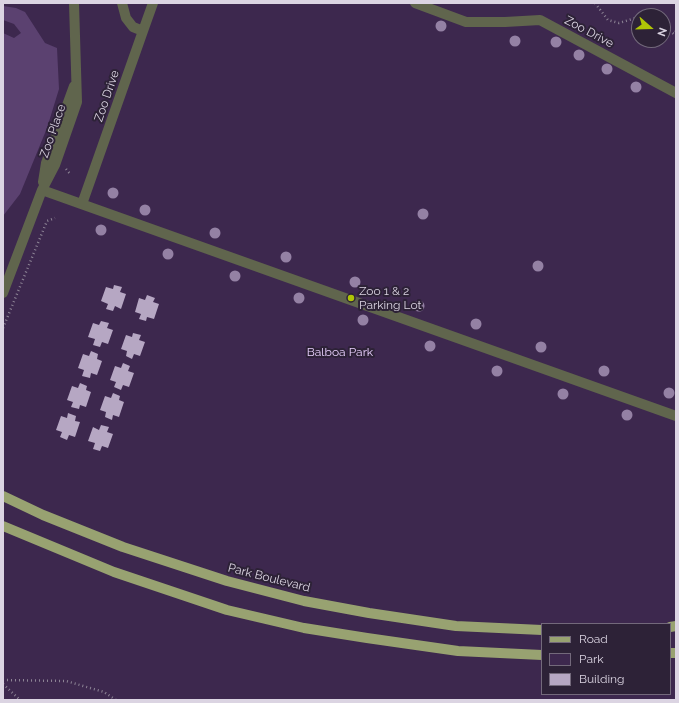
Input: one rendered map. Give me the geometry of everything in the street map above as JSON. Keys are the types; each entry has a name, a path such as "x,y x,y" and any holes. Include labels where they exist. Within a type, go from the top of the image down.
{"main road":[{"name":"Park Boulevard","path":"3,496 43,515 123,547 227,581 296,599 369,613 456,626 541,630"},
{"path":"3,526 114,572 227,610 304,628 374,639 458,651 541,655"}],"street":[{"name":"Zoo Place","path":"3,294 42,190 46,164 77,77 74,3"},
{"path":"122,3 126,18 133,27 143,31"},
{"name":"Zoo Drive","path":"82,204 153,3"},
{"name":"Zoo Drive","path":"415,3 466,22 540,20 676,94"},
{"path":"42,190 676,416"}],"path":[{"path":"595,3 608,20 619,23 631,19"},
{"path":"3,328 47,221 55,218"},
{"path":"3,680 66,681 104,692 116,700"},
{"path":"3,684 20,700"}],"green space":[{"name":"Balboa Park","path":"3,3 676,3 676,700 3,700"}],"shaded area":[{"path":"3,6 16,8 25,12 45,43 57,48 59,89 47,128 20,194 3,216 3,33 14,38 21,33 14,24 3,20"}],"building":[{"path":"114,285 122,287 120,292 126,294 121,309 115,306 113,311 106,309 108,304 101,301 106,287 113,289"},
{"path":"147,295 155,298 153,302 159,304 154,319 147,317 146,321 139,319 141,314 135,312 139,298 145,300"},
{"path":"101,321 109,323 107,328 113,330 108,344 102,342 100,347 93,345 95,339 88,337 93,323 99,325"},
{"path":"133,333 141,335 139,340 145,342 140,356 134,354 132,359 126,356 127,351 121,349 126,335 132,337"},
{"path":"91,351 98,354 97,359 102,361 97,375 91,373 90,378 82,376 84,370 78,368 83,354 89,356"},
{"path":"123,363 130,366 128,371 134,373 129,387 123,385 121,390 114,387 116,382 110,380 115,366 121,368"},
{"path":"80,383 87,386 86,390 91,392 86,407 80,405 79,409 71,407 73,402 67,400 72,386 78,388"},
{"path":"113,393 120,396 119,400 124,402 119,417 113,415 112,420 105,417 106,412 100,410 105,396 111,398"},
{"path":"68,413 76,416 75,421 80,422 75,437 69,435 67,440 60,437 62,432 56,430 61,416 67,418"},
{"path":"101,425 109,427 107,432 113,434 108,448 102,446 100,451 93,449 95,443 88,441 93,427 99,430"}],"place":[{"name":"Zoo 1 & 2 Parking Lot","path":"351,298"}]}
